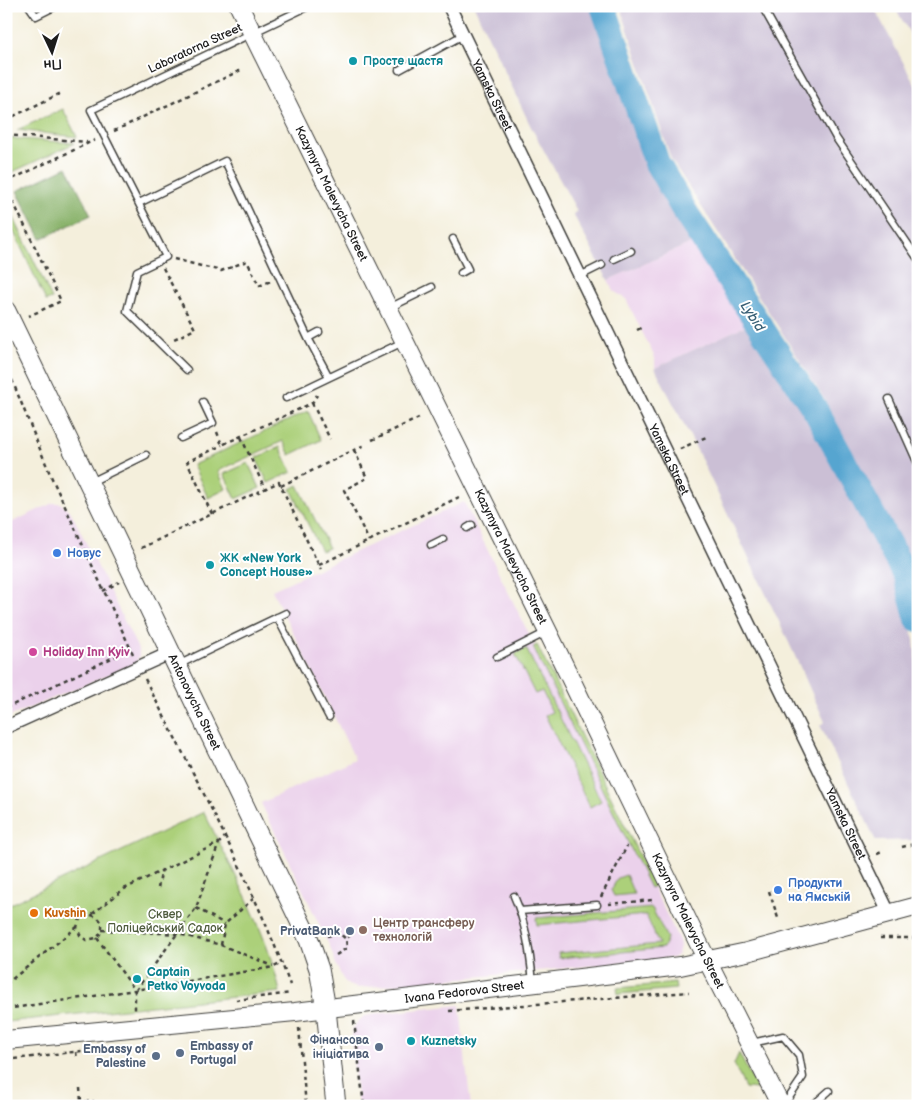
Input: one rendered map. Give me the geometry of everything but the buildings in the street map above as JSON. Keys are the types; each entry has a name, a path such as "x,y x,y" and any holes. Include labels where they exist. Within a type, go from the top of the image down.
{"main road":[{"name":"Kazymyra Malevycha Street","path":"239,6 548,632 707,962 782,1106"},
{"name":"Antonovycha Street","path":"6,311 308,940 319,969 326,1009 336,1106"},
{"name":"Ivana Fedorova Street","path":"6,1040 326,1009 680,966 707,962 747,952 912,907"}],"street":[{"name":"Yamska Street","path":"449,6 889,913"},
{"path":"6,727 139,667 173,659"}],"lane":[{"path":"29,6 36,16 56,6"},
{"name":"Laboratorna Street","path":"104,135 91,110 309,6"},
{"path":"762,6 836,138 918,259"},
{"path":"399,70 463,35"},
{"path":"104,135 139,203 162,258 137,271 127,311 187,370"},
{"path":"139,203 225,161 308,338 329,377"},
{"path":"453,239 468,269 461,273"},
{"path":"614,259 631,252"},
{"path":"580,276 602,265"},
{"path":"388,308 432,287"},
{"path":"308,338 319,332"},
{"path":"286,398 404,341"},
{"path":"889,399 918,464"},
{"path":"181,438 213,423 203,402"},
{"path":"89,483 146,454"},
{"path":"431,545 443,539"},
{"path":"173,659 286,613"},
{"path":"277,617 329,717"},
{"path":"497,657 548,632"},
{"path":"514,896 520,911 527,940 533,983"},
{"path":"520,911 597,905"},
{"path":"750,1044 783,1036 799,1055 802,1077 782,1106"},
{"path":"812,1106 829,1091"}],"path":[{"path":"6,182 243,69"},
{"path":"6,120 61,93"},
{"path":"6,135 89,143"},
{"path":"6,187 61,301 29,316"},
{"path":"162,258 221,271 247,261 259,286 280,276"},
{"path":"162,258 195,329 171,341"},
{"path":"6,365 50,474 139,667 254,898 290,985"},
{"path":"6,378 11,375"},
{"path":"212,514 187,462 312,403 330,440"},
{"path":"372,440 419,418"},
{"path":"213,423 222,444"},
{"path":"241,437 266,489"},
{"path":"680,449 706,437"},
{"path":"281,486 364,444"},
{"path":"354,450 367,478 344,490 369,541"},
{"path":"141,548 279,482 322,570"},
{"path":"319,565 459,497"},
{"path":"6,708 131,649"},
{"path":"6,984 77,927 80,919 91,915 124,889 219,842 225,837"},
{"path":"135,990 179,934 196,908 219,842"},
{"path":"902,847 918,843"},
{"path":"597,905 627,846"},
{"path":"877,854 882,852"},
{"path":"158,888 162,870"},
{"path":"769,891 778,918"},
{"path":"221,945 224,924 254,898"},
{"path":"597,905 654,900"},
{"path":"196,908 224,924"},
{"path":"77,927 82,938 90,940 97,938 103,926 99,918 91,915"},
{"path":"150,932 151,927"},
{"path":"102,930 179,934 221,945 274,967"},
{"path":"327,936 339,933 346,939 347,948 336,955"},
{"path":"346,939 350,935"},
{"path":"97,938 135,990 136,1013"},
{"path":"880,938 916,938"},
{"path":"6,1009 274,967 282,963"},
{"path":"443,1012 689,992"},
{"path":"354,1019 364,1106"},
{"path":"298,1026 306,1106"},
{"path":"76,1052 77,1059"},
{"path":"80,1088 81,1102"},
{"path":"45,1106 81,1102 92,1102 93,1106"}],"shaded area":[{"path":"474,6 592,6 649,151 698,240 608,280 573,214 577,211 531,127"},
{"path":"620,6 873,6 918,90 918,574 825,400 671,159"},
{"path":"894,6 918,6 918,47"},
{"path":"698,240 747,325 655,368 655,358 626,299 615,292 608,280"},
{"path":"747,325 809,417 898,582 914,639 918,682 918,840 876,841 820,725 825,722 784,632 693,442 655,368"},
{"path":"464,502 679,940 678,954 673,958 358,988 348,985 337,967 330,947 261,803 355,759 272,590"},
{"path":"53,503 60,503 71,512 139,651 139,656 136,663 132,665 6,718 6,525"},
{"path":"460,1005 471,1106 358,1106 351,1039 352,1030 358,1021 366,1016 376,1014"}],"green space":[{"path":"63,109 77,137 17,130"},
{"path":"6,138 75,143 6,175"},
{"path":"67,167 91,215 41,239 17,191"},
{"path":"6,201 52,299 46,301 6,215"},
{"path":"308,411 321,440 290,455 283,441 218,471 226,489 208,498 193,465"},
{"path":"280,447 292,472 268,483 256,458"},
{"path":"248,463 260,488 236,499 224,474"},
{"path":"298,485 329,548 321,551 291,489"},
{"path":"537,645 654,886 650,888 533,647"},
{"path":"526,648 601,801 590,807 545,715 552,712 542,691 535,694 515,654"},
{"name":"Сквер Поліцейський Садок","path":"204,812 257,922 274,968 280,992 6,1022 6,906"},
{"path":"626,875 634,894 614,896 611,890 618,878"},
{"path":"652,908 667,938 663,948 559,958 558,953 659,944 646,915 537,925 536,918"},
{"path":"675,983 676,989 618,994 617,988"},
{"path":"739,1053 757,1089 745,1088 734,1064"}],"waterway":[{"name":"Lybid","path":"603,6 657,163 687,215 816,411 906,576 918,619"}],"place":[{"name":"Просте щастя","path":"353,61"},
{"name":"Новус","path":"57,553"},
{"name":"ЖК «New York Concept House»","path":"210,565"},
{"name":"Holiday Inn Kyiv","path":"33,652"},
{"name":"Продукти на Ямській","path":"778,890"},
{"name":"Kuvshin","path":"34,913"},
{"name":"Центр трансферу технологій","path":"363,930"},
{"name":"PrivatBank","path":"350,931"},
{"name":"Captain Petko Voyvoda","path":"137,979"},
{"name":"Kuznetsky","path":"411,1041"},
{"name":"Фінансова ініціатива","path":"379,1047"},
{"name":"Embassy of Portugal","path":"180,1053"},
{"name":"Embassy of Palestine","path":"156,1056"}]}
